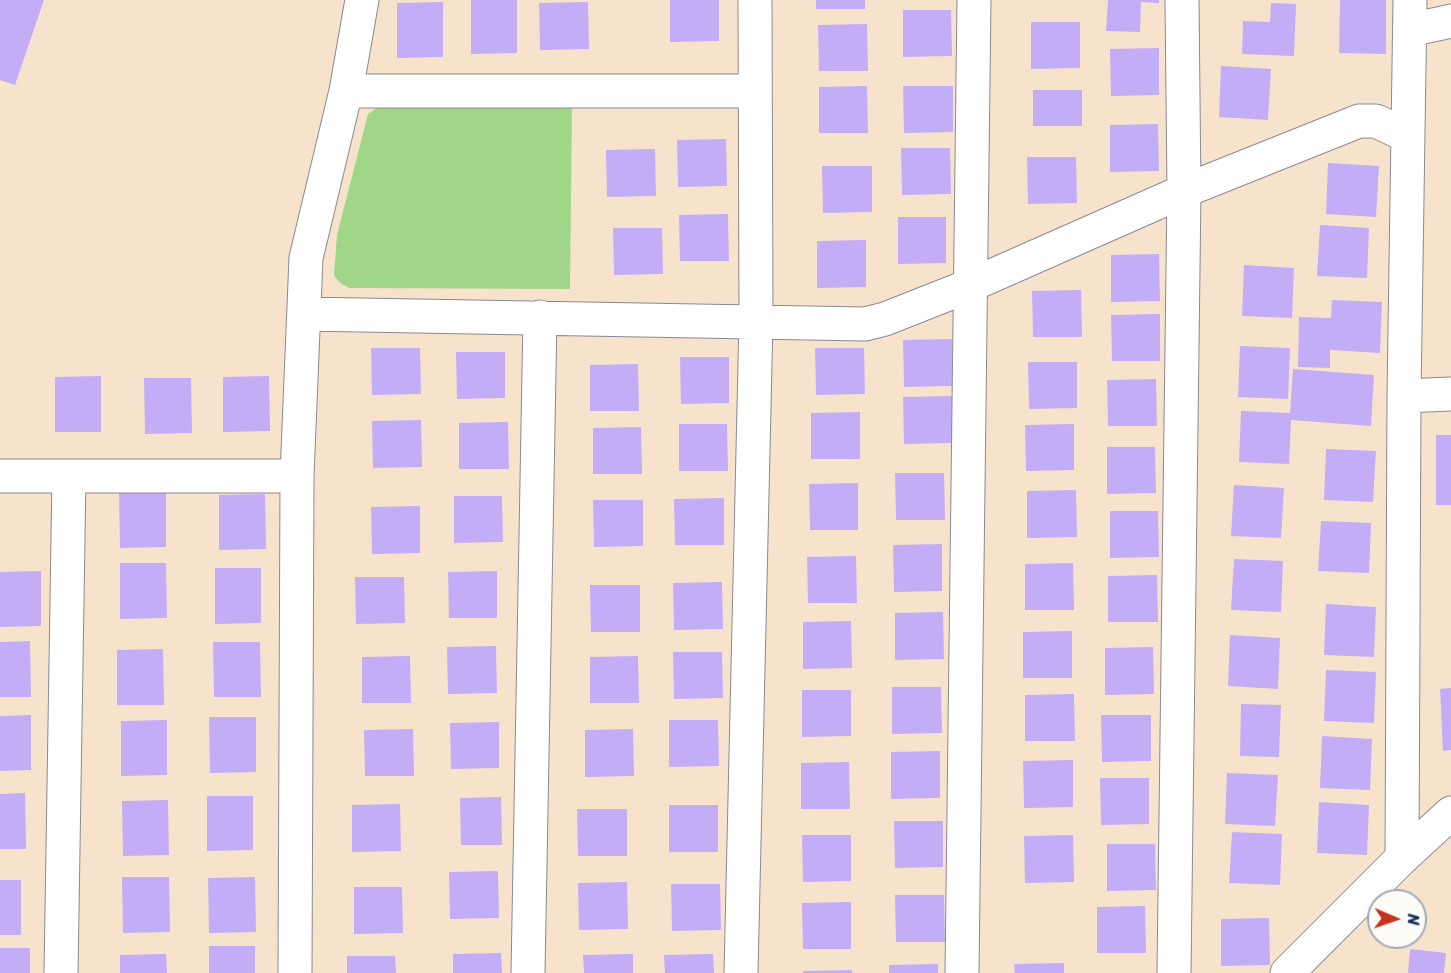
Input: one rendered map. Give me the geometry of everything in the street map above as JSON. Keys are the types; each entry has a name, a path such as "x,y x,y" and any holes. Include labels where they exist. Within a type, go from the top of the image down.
{"street":[{"path":"295,973 297,476 306,258 346,91 362,0"},
{"path":"741,973 756,320 755,0"},
{"path":"962,973 974,0"},
{"path":"1174,973 1184,191 1182,0"},
{"path":"1402,858 1404,396 1410,15 1451,21"},
{"path":"346,91 754,91"},
{"path":"305,314 756,320 865,324 885,320 972,285 1184,191 1359,121 1376,121 1408,136"},
{"path":"528,973 540,317"},
{"path":"1404,396 1451,394"},
{"path":"0,476 297,476"},
{"path":"62,973 69,476"},
{"path":"1287,973 1402,858 1451,813"}],"green space":[{"path":"572,106 570,289 349,288 339,282 334,275 337,235 368,114 378,107"}],"building":[{"path":"0,0 44,0 15,85 0,80"},
{"path":"471,0 517,0 517,53 471,54"},
{"path":"670,0 719,0 719,41 670,42"},
{"path":"816,0 865,0 865,9 816,9"},
{"path":"1108,0 1159,0 1159,3 1141,2 1140,32 1106,31"},
{"path":"1340,0 1386,0 1386,54 1339,53"},
{"path":"443,2 443,57 397,58 397,3"},
{"path":"588,2 589,49 540,50 539,3"},
{"path":"1271,3 1296,4 1294,56 1242,54 1243,21 1270,22"},
{"path":"903,10 951,10 952,56 903,57"},
{"path":"1031,22 1080,22 1080,68 1031,69"},
{"path":"867,24 868,71 819,71 818,25"},
{"path":"1159,48 1159,95 1111,96 1110,49"},
{"path":"1221,66 1271,69 1268,120 1219,117"},
{"path":"867,86 868,133 819,133 819,87"},
{"path":"903,86 953,86 953,132 904,133"},
{"path":"1033,90 1082,90 1082,126 1033,126"},
{"path":"1158,124 1159,171 1110,172 1110,125"},
{"path":"726,139 727,186 678,187 677,140"},
{"path":"901,148 950,148 951,194 902,195"},
{"path":"655,149 656,196 607,197 606,150"},
{"path":"1027,157 1076,157 1077,203 1028,204"},
{"path":"1328,163 1379,166 1376,217 1326,214"},
{"path":"822,166 872,166 872,212 823,213"},
{"path":"728,214 729,261 680,261 679,215"},
{"path":"898,217 946,217 946,263 898,264"},
{"path":"1320,225 1369,228 1367,278 1317,276"},
{"path":"613,228 662,228 663,274 614,275"},
{"path":"866,240 866,287 817,288 817,241"},
{"path":"1159,254 1160,301 1111,302 1111,255"},
{"path":"1244,265 1294,268 1292,318 1242,316"},
{"path":"1081,290 1082,337 1033,337 1032,291"},
{"path":"1332,300 1382,302 1380,353 1330,350 1330,368 1298,367 1299,317 1331,318"},
{"path":"1160,314 1160,361 1112,361 1111,315"},
{"path":"952,339 952,386 904,387 903,340"},
{"path":"1240,346 1290,348 1288,399 1238,397"},
{"path":"371,348 420,348 421,394 372,395"},
{"path":"815,348 864,348 865,394 816,395"},
{"path":"456,352 505,352 505,398 457,399"},
{"path":"680,357 729,357 729,403 681,404"},
{"path":"1028,362 1077,362 1077,408 1029,409"},
{"path":"638,364 639,411 590,411 590,365"},
{"path":"1293,369 1374,375 1371,426 1291,420 1289,464 1239,462 1241,411 1290,413"},
{"path":"101,376 101,432 55,432 55,377"},
{"path":"269,376 270,431 223,432 223,377"},
{"path":"144,378 191,378 192,433 145,434"},
{"path":"1156,379 1157,426 1108,426 1107,380"},
{"path":"952,396 952,443 904,444 903,397"},
{"path":"860,412 860,459 811,459 811,413"},
{"path":"421,420 422,467 373,468 372,421"},
{"path":"508,422 509,469 459,469 459,423"},
{"path":"679,424 727,424 728,471 679,471"},
{"path":"1074,424 1074,470 1026,471 1025,425"},
{"path":"641,427 642,474 593,474 593,428"},
{"path":"1436,435 1451,435 1451,505 1436,505"},
{"path":"1107,447 1155,447 1156,493 1107,494"},
{"path":"1326,449 1376,451 1373,502 1324,500"},
{"path":"895,473 944,473 945,520 896,520"},
{"path":"858,483 858,530 810,530 809,484"},
{"path":"1234,485 1284,488 1281,538 1231,536"},
{"path":"1076,490 1077,537 1027,538 1027,491"},
{"path":"119,493 166,493 166,547 120,548"},
{"path":"265,494 266,549 219,550 219,495"},
{"path":"454,496 502,496 503,542 454,543"},
{"path":"724,498 724,545 675,545 674,499"},
{"path":"593,500 643,500 643,546 594,547"},
{"path":"420,506 420,553 372,554 371,507"},
{"path":"1110,511 1158,511 1159,557 1110,558"},
{"path":"1321,521 1371,523 1369,573 1318,571"},
{"path":"942,544 942,591 894,592 893,545"},
{"path":"856,556 857,603 808,603 807,557"},
{"path":"1234,559 1283,561 1281,612 1231,610"},
{"path":"120,563 166,563 167,618 120,619"},
{"path":"1073,563 1074,610 1025,610 1025,564"},
{"path":"215,568 261,568 261,623 215,624"},
{"path":"41,571 41,626 0,627 0,572"},
{"path":"497,571 497,618 449,618 448,572"},
{"path":"1157,575 1158,622 1108,622 1108,576"},
{"path":"355,577 404,577 405,623 356,624"},
{"path":"722,582 723,629 674,630 673,583"},
{"path":"590,585 640,585 640,632 591,632"},
{"path":"1326,604 1376,607 1374,657 1324,655"},
{"path":"943,612 944,659 895,660 895,613"},
{"path":"851,621 852,668 803,669 803,622"},
{"path":"1072,631 1072,678 1023,678 1023,632"},
{"path":"1230,635 1280,638 1278,689 1228,686"},
{"path":"30,641 31,697 0,697 0,642"},
{"path":"213,642 260,642 261,697 214,697"},
{"path":"496,646 497,693 448,694 447,647"},
{"path":"1153,647 1154,694 1105,695 1105,648"},
{"path":"163,649 164,705 117,705 117,650"},
{"path":"673,652 722,652 723,698 674,699"},
{"path":"410,656 411,703 362,703 362,657"},
{"path":"638,656 639,703 590,703 590,657"},
{"path":"1326,670 1376,672 1374,723 1324,721"},
{"path":"892,687 941,687 942,733 892,734"},
{"path":"1451,688 1451,750 1443,751 1440,689"},
{"path":"802,690 851,690 851,736 802,737"},
{"path":"1074,694 1075,741 1025,741 1025,695"},
{"path":"1241,704 1281,705 1279,757 1240,756"},
{"path":"31,715 31,770 0,771 0,716"},
{"path":"1101,715 1151,715 1151,761 1102,762"},
{"path":"209,717 256,717 256,772 210,773"},
{"path":"167,720 167,775 121,776 121,721"},
{"path":"669,720 718,720 719,766 669,767"},
{"path":"499,722 499,768 451,769 450,723"},
{"path":"413,729 414,776 365,776 364,730"},
{"path":"633,729 634,776 585,777 585,730"},
{"path":"1322,736 1372,739 1370,790 1320,788"},
{"path":"940,751 940,798 891,799 891,752"},
{"path":"1073,760 1073,807 1024,808 1023,761"},
{"path":"849,762 850,809 801,809 801,763"},
{"path":"1227,773 1278,775 1275,826 1225,824"},
{"path":"1100,778 1149,778 1149,824 1101,825"},
{"path":"25,793 26,849 0,849 0,794"},
{"path":"207,796 253,796 253,850 207,851"},
{"path":"501,797 502,845 461,845 460,798"},
{"path":"168,800 169,855 123,856 122,801"},
{"path":"1319,802 1369,805 1367,855 1317,853"},
{"path":"400,804 401,851 352,852 352,805"},
{"path":"669,805 718,805 718,852 669,852"},
{"path":"577,809 627,809 627,856 578,856"},
{"path":"894,821 943,821 943,867 895,868"},
{"path":"1232,832 1282,834 1280,885 1229,883"},
{"path":"802,835 851,835 851,881 803,882"},
{"path":"1073,835 1074,882 1025,883 1024,836"},
{"path":"1107,844 1155,844 1156,890 1107,891"},
{"path":"498,871 499,918 450,919 449,872"},
{"path":"122,877 169,877 170,932 123,933"},
{"path":"255,877 256,932 209,933 208,878"},
{"path":"0,880 21,880 21,935 0,935"},
{"path":"627,882 628,929 579,930 578,883"},
{"path":"671,884 720,884 721,930 672,931"},
{"path":"354,887 402,887 403,933 354,934"},
{"path":"895,895 944,895 945,942 896,942"},
{"path":"851,902 851,949 803,949 802,903"},
{"path":"1145,906 1146,953 1097,953 1097,907"},
{"path":"1269,918 1270,965 1221,966 1221,919"},
{"path":"209,946 255,946 255,973 209,973"},
{"path":"0,948 30,948 30,973 0,973"},
{"path":"1410,949 1446,953 1444,973 1408,973"},
{"path":"501,953 502,973 453,973 453,954"},
{"path":"166,954 167,973 120,973 120,955"},
{"path":"633,954 633,973 584,973 583,955"},
{"path":"713,954 714,973 665,973 664,955"},
{"path":"347,956 395,956 396,973 347,973"},
{"path":"1064,963 1064,973 1015,973 1014,964"},
{"path":"938,964 938,973 889,973 889,965"},
{"path":"852,970 852,973 803,973 803,971"}]}
